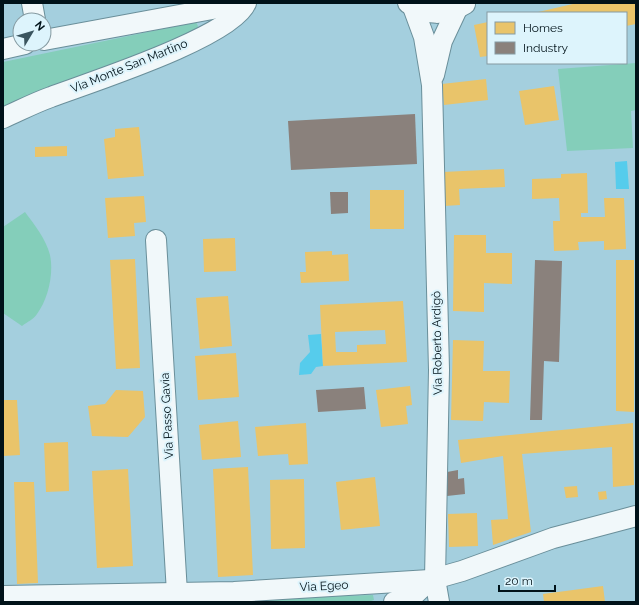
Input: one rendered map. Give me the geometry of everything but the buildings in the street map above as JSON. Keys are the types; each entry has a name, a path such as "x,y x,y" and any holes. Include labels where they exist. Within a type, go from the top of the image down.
{"street":[{"name":"Via Monte San Martino","path":"52,39 245,3"},
{"name":"Via Monte San Martino","path":"3,118 48,98 157,57 209,33 238,15 245,3"},
{"path":"410,5 428,13 443,13 462,6"},
{"name":"Via Roberto Ardigò","path":"410,5 424,37 432,85 439,370 433,579 439,602"},
{"name":"Via Roberto Ardigò","path":"432,85 442,41 462,6"},
{"name":"Via Passo Gavia","path":"156,240 177,593"},
{"name":"Via Egeo","path":"3,596 42,599 234,592 433,579 462,572 553,538 636,516"},
{"path":"394,602 412,597 433,579"}],"green space":[{"path":"196,22 198,26 197,32 3,111 3,62"},
{"path":"636,63 636,110 631,111 633,148 567,151 558,69"},
{"path":"25,212 46,243 51,262 51,278 47,294 41,308 34,317 22,326 3,313 3,227"},
{"path":"373,595 374,600 368,602 154,602"}],"water":[{"path":"627,161 629,189 616,189 615,162"},
{"path":"321,334 323,366 316,367 311,374 299,375 300,363 310,352 308,335"}]}
